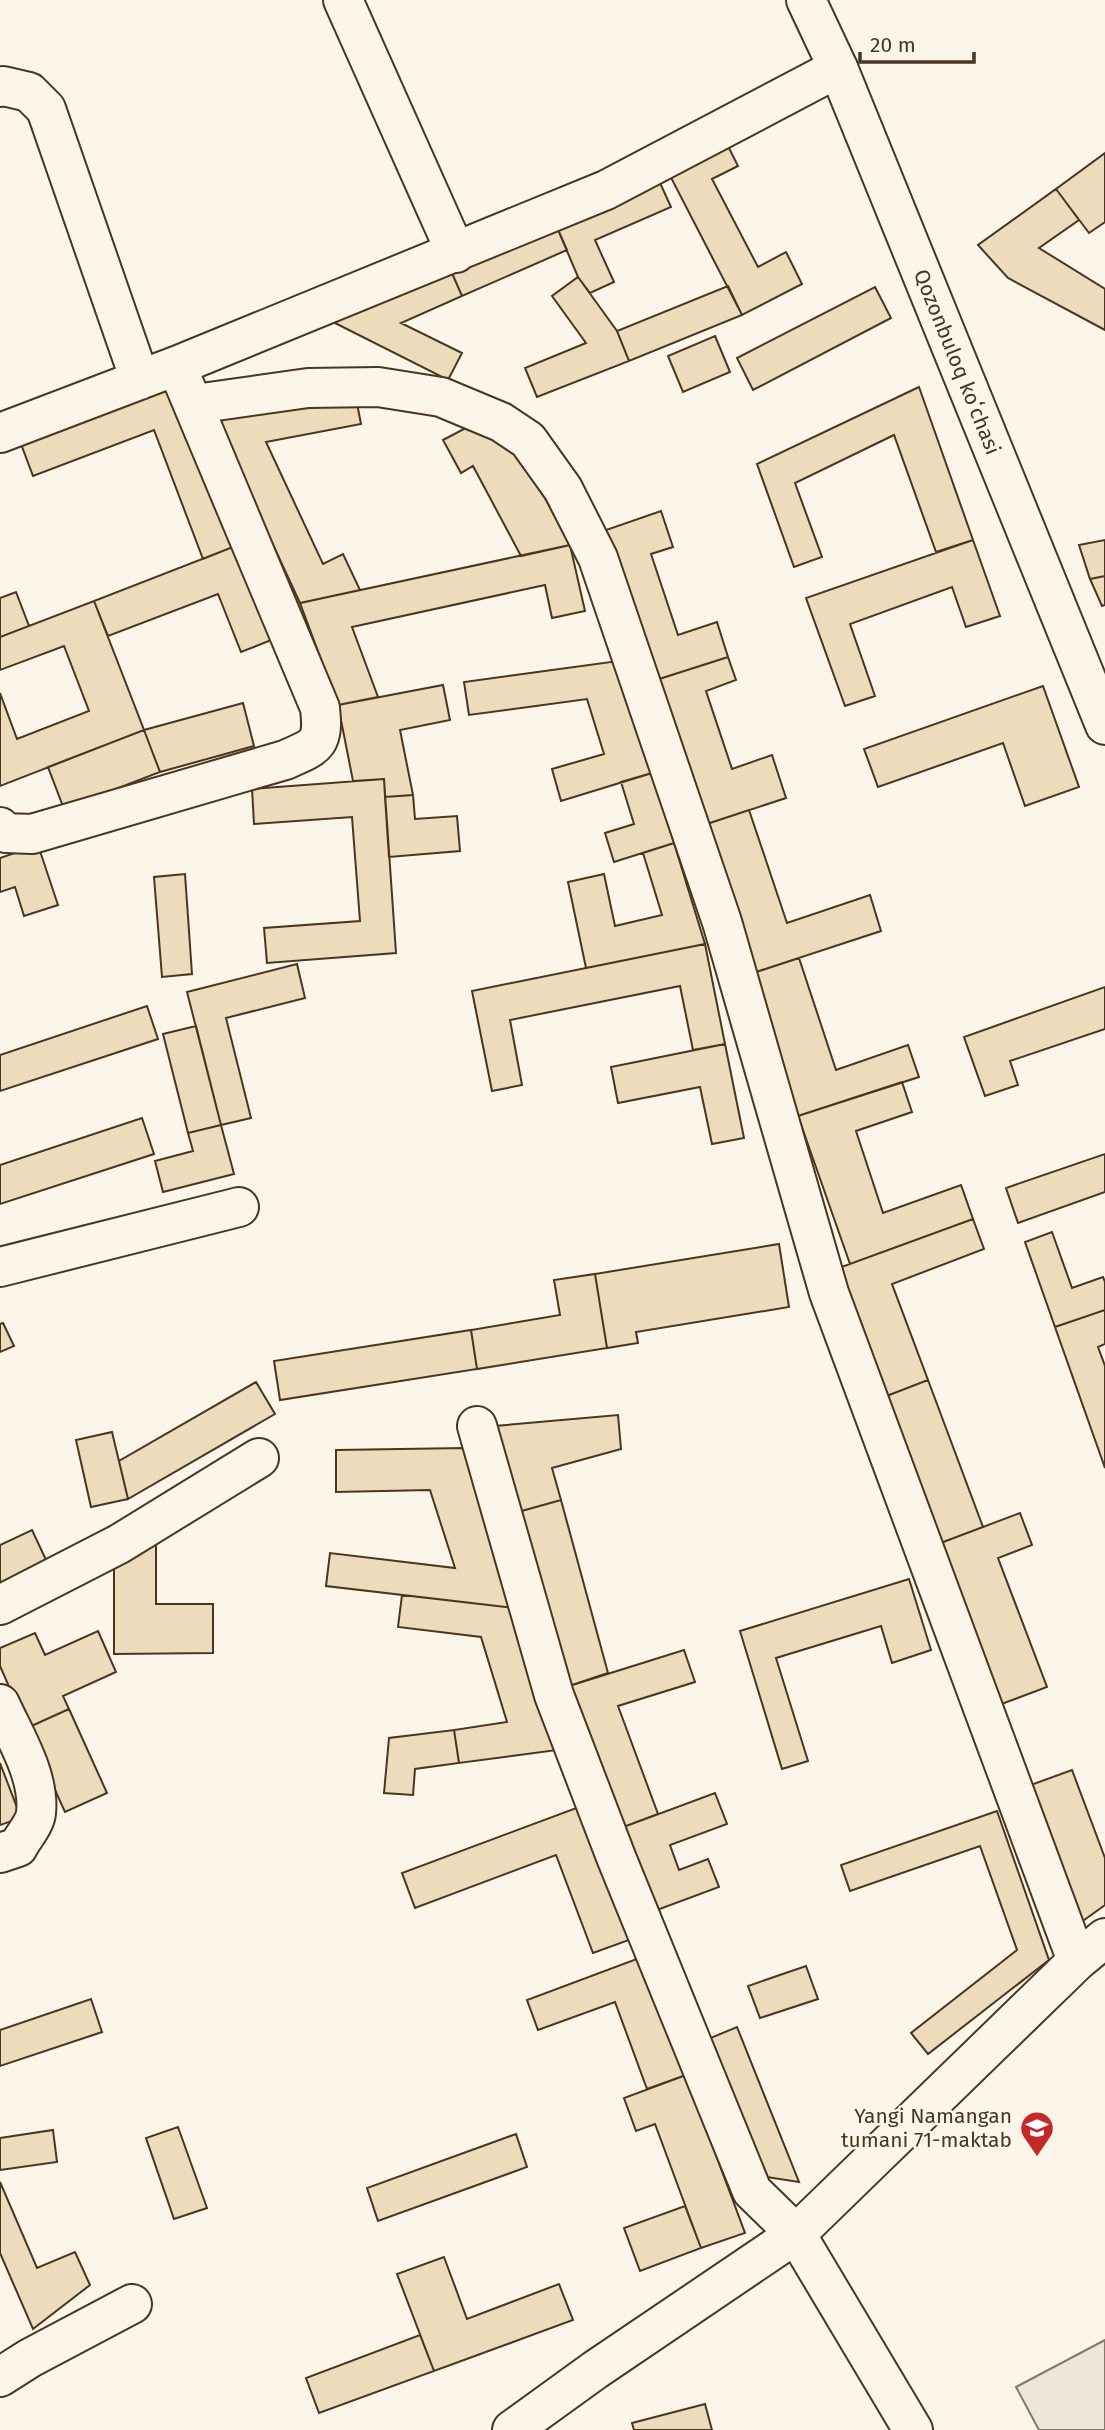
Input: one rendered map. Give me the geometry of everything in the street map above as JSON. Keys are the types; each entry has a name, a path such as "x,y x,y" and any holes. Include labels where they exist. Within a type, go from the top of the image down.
{"street":[{"path":"343,0 456,253"},
{"name":"Qozonbuloq koʻchasi","path":"806,0 838,68 1105,725"},
{"path":"0,433 176,366 606,190 838,68"},
{"path":"0,87 29,92 46,108 139,380"},
{"path":"0,827 6,833 32,834 285,760 313,748 323,731 320,708 195,404 176,366"},
{"path":"195,404 308,388 378,387 441,397 501,422 528,440 563,489 598,558 722,922 829,1293 1091,1950 796,2234 595,2370 512,2430"},
{"path":"0,1267 239,1207"},
{"path":"477,1426 554,1695 616,1857 752,2191 796,2234 914,2430"},
{"path":"0,1605 119,1544 259,1458"},
{"path":"0,1704 34,1786 36,1815 18,1847 0,1853"},
{"path":"0,2378 30,2358 132,2304"}],"shaded area":[{"path":"1105,2340 1105,2430 1039,2430 1016,2387"}],"building":[{"path":"723,136 738,166 712,179 758,267 786,252 802,284 742,315 665,166"},
{"path":"1105,153 1105,222 1089,233 1056,189"},
{"path":"656,174 671,207 595,240 614,282 590,293 578,277 553,218"},
{"path":"1056,189 1079,220 1039,248 1105,289 1105,330 1008,278 978,245"},
{"path":"553,218 567,250 462,296 448,264"},
{"path":"448,264 462,296 401,323 462,353 448,380 325,318"},
{"path":"578,277 617,331 629,361 537,397 525,368 586,343 552,296"},
{"path":"728,286 742,315 629,361 617,331"},
{"path":"875,287 891,318 753,390 737,358"},
{"path":"715,336 730,372 683,392 668,356"},
{"path":"176,385 238,545 203,559 154,430 33,476 21,444"},
{"path":"919,387 973,540 936,552 894,435 795,483 822,557 794,567 757,464"},
{"path":"355,393 361,424 266,442 323,564 343,554 360,590 300,603 215,420"},
{"path":"477,422 512,436 570,545 521,556 473,466 461,473 443,440"},
{"path":"661,511 673,547 651,554 678,635 717,622 728,657 653,681 603,531"},
{"path":"973,540 1000,616 966,627 952,587 850,624 875,696 845,706 806,598"},
{"path":"1105,540 1105,576 1090,579 1079,545"},
{"path":"238,545 274,639 241,652 218,594 108,636 94,601"},
{"path":"570,545 585,611 552,618 545,585 352,627 378,697 338,705 300,603"},
{"path":"1105,576 1105,605 1102,606 1090,579"},
{"path":"16,592 29,626 0,637 0,598"},
{"path":"94,601 144,730 0,786 0,693 17,739 89,711 64,646 0,670 0,637"},
{"path":"728,657 736,680 706,691 732,769 772,755 786,798 701,826 653,681"},
{"path":"618,661 652,773 561,801 552,769 604,754 587,699 469,715 464,682"},
{"path":"443,685 450,720 400,730 413,795 385,797 384,779 353,781 338,705"},
{"path":"1043,686 1079,787 1025,806 1003,743 878,787 864,749"},
{"path":"243,703 254,746 160,772 144,730"},
{"path":"144,730 160,772 64,809 48,767"},
{"path":"652,773 674,843 614,862 605,833 634,824 621,782"},
{"path":"384,779 396,953 267,963 264,928 360,921 352,817 254,824 252,789"},
{"path":"413,795 415,819 457,816 460,851 389,857 385,797"},
{"path":"749,810 787,923 870,895 881,931 750,974 701,826"},
{"path":"674,843 705,944 586,968 568,882 604,874 615,926 662,915 643,853"},
{"path":"38,845 58,905 24,916 15,887 0,892 0,858"},
{"path":"185,874 192,974 162,977 154,877"},
{"path":"705,944 725,1044 693,1050 680,986 510,1020 522,1085 492,1091 472,991"},
{"path":"799,958 836,1070 908,1045 919,1077 798,1116 750,974"},
{"path":"297,964 305,998 226,1018 251,1118 221,1125 187,992"},
{"path":"1105,987 1105,1029 1010,1061 1018,1085 985,1096 964,1037"},
{"path":"147,1006 158,1039 0,1091 0,1055"},
{"path":"196,1026 221,1125 188,1133 163,1034"},
{"path":"725,1044 744,1138 712,1144 700,1087 618,1103 611,1067"},
{"path":"902,1082 912,1112 856,1131 883,1213 961,1185 973,1219 850,1264 798,1116"},
{"path":"142,1118 154,1154 0,1204 0,1165"},
{"path":"221,1125 234,1174 163,1192 155,1161 193,1151 188,1133"},
{"path":"1105,1154 1105,1192 1018,1223 1006,1188"},
{"path":"973,1219 984,1249 892,1284 928,1380 884,1397 836,1269"},
{"path":"1052,1232 1072,1288 1103,1277 1105,1282 1105,1310 1055,1327 1025,1242"},
{"path":"779,1244 789,1307 636,1332 638,1343 607,1348 595,1274"},
{"path":"595,1274 607,1348 477,1369 471,1330 560,1315 554,1280"},
{"path":"1105,1310 1105,1344 1098,1347 1105,1366 1105,1468 1055,1327"},
{"path":"3,1323 14,1346 0,1352 0,1324"},
{"path":"471,1330 477,1369 280,1400 274,1361"},
{"path":"928,1380 983,1527 938,1544 884,1397"},
{"path":"256,1382 275,1414 128,1499 119,1461"},
{"path":"618,1415 621,1449 552,1468 561,1500 518,1512 495,1426"},
{"path":"112,1432 128,1499 91,1507 76,1440"},
{"path":"465,1448 514,1608 326,1586 330,1553 455,1568 430,1490 336,1492 336,1450"},
{"path":"561,1500 608,1673 566,1687 518,1512"},
{"path":"1020,1513 1032,1545 998,1558 1047,1687 999,1705 938,1544"},
{"path":"32,1530 47,1562 0,1584 0,1545"},
{"path":"156,1536 156,1604 213,1604 213,1653 114,1654 114,1558"},
{"path":"909,1579 931,1650 892,1663 881,1626 776,1658 808,1761 782,1769 740,1631"},
{"path":"402,1595 514,1608 557,1750 459,1763 454,1730 507,1722 481,1637 398,1627"},
{"path":"98,1631 116,1672 63,1696 69,1709 27,1728 0,1666 0,1648 35,1633 45,1655"},
{"path":"684,1650 695,1682 618,1706 658,1814 618,1829 566,1687"},
{"path":"69,1709 107,1793 65,1812 27,1728"},
{"path":"454,1730 459,1763 415,1769 413,1795 384,1793 389,1738"},
{"path":"0,1763 21,1818 0,1825"},
{"path":"1072,1770 1105,1858 1105,1905 1080,1923 1028,1786"},
{"path":"715,1793 727,1824 670,1845 679,1870 708,1859 719,1887 649,1913 618,1829"},
{"path":"579,1807 629,1940 593,1953 556,1855 415,1908 402,1873"},
{"path":"997,1811 1049,1960 928,2054 911,2033 1017,1950 980,1846 850,1891 841,1865"},
{"path":"642,1957 686,2075 647,2089 615,2002 538,2030 527,2000"},
{"path":"806,1966 818,1999 760,2018 748,1986"},
{"path":"91,1999 102,2032 0,2066 0,2030"},
{"path":"737,2027 799,2182 754,2175 701,2042"},
{"path":"686,2075 745,2233 701,2248 655,2124 636,2131 624,2098"},
{"path":"178,2127 207,2208 174,2219 146,2138"},
{"path":"53,2130 57,2162 0,2170 0,2138"},
{"path":"516,2134 527,2167 378,2221 367,2188"},
{"path":"0,2182 37,2268 75,2252 90,2285 33,2329 0,2253"},
{"path":"685,2206 701,2248 640,2271 624,2228"},
{"path":"444,2257 467,2319 559,2284 573,2320 434,2371 397,2274"},
{"path":"420,2335 434,2371 319,2413 306,2378"},
{"path":"705,2404 712,2430 634,2430 632,2423"}],"place":[{"name":"Yangi Namangan tumani 71-maktab","path":"1037,2158"}]}
